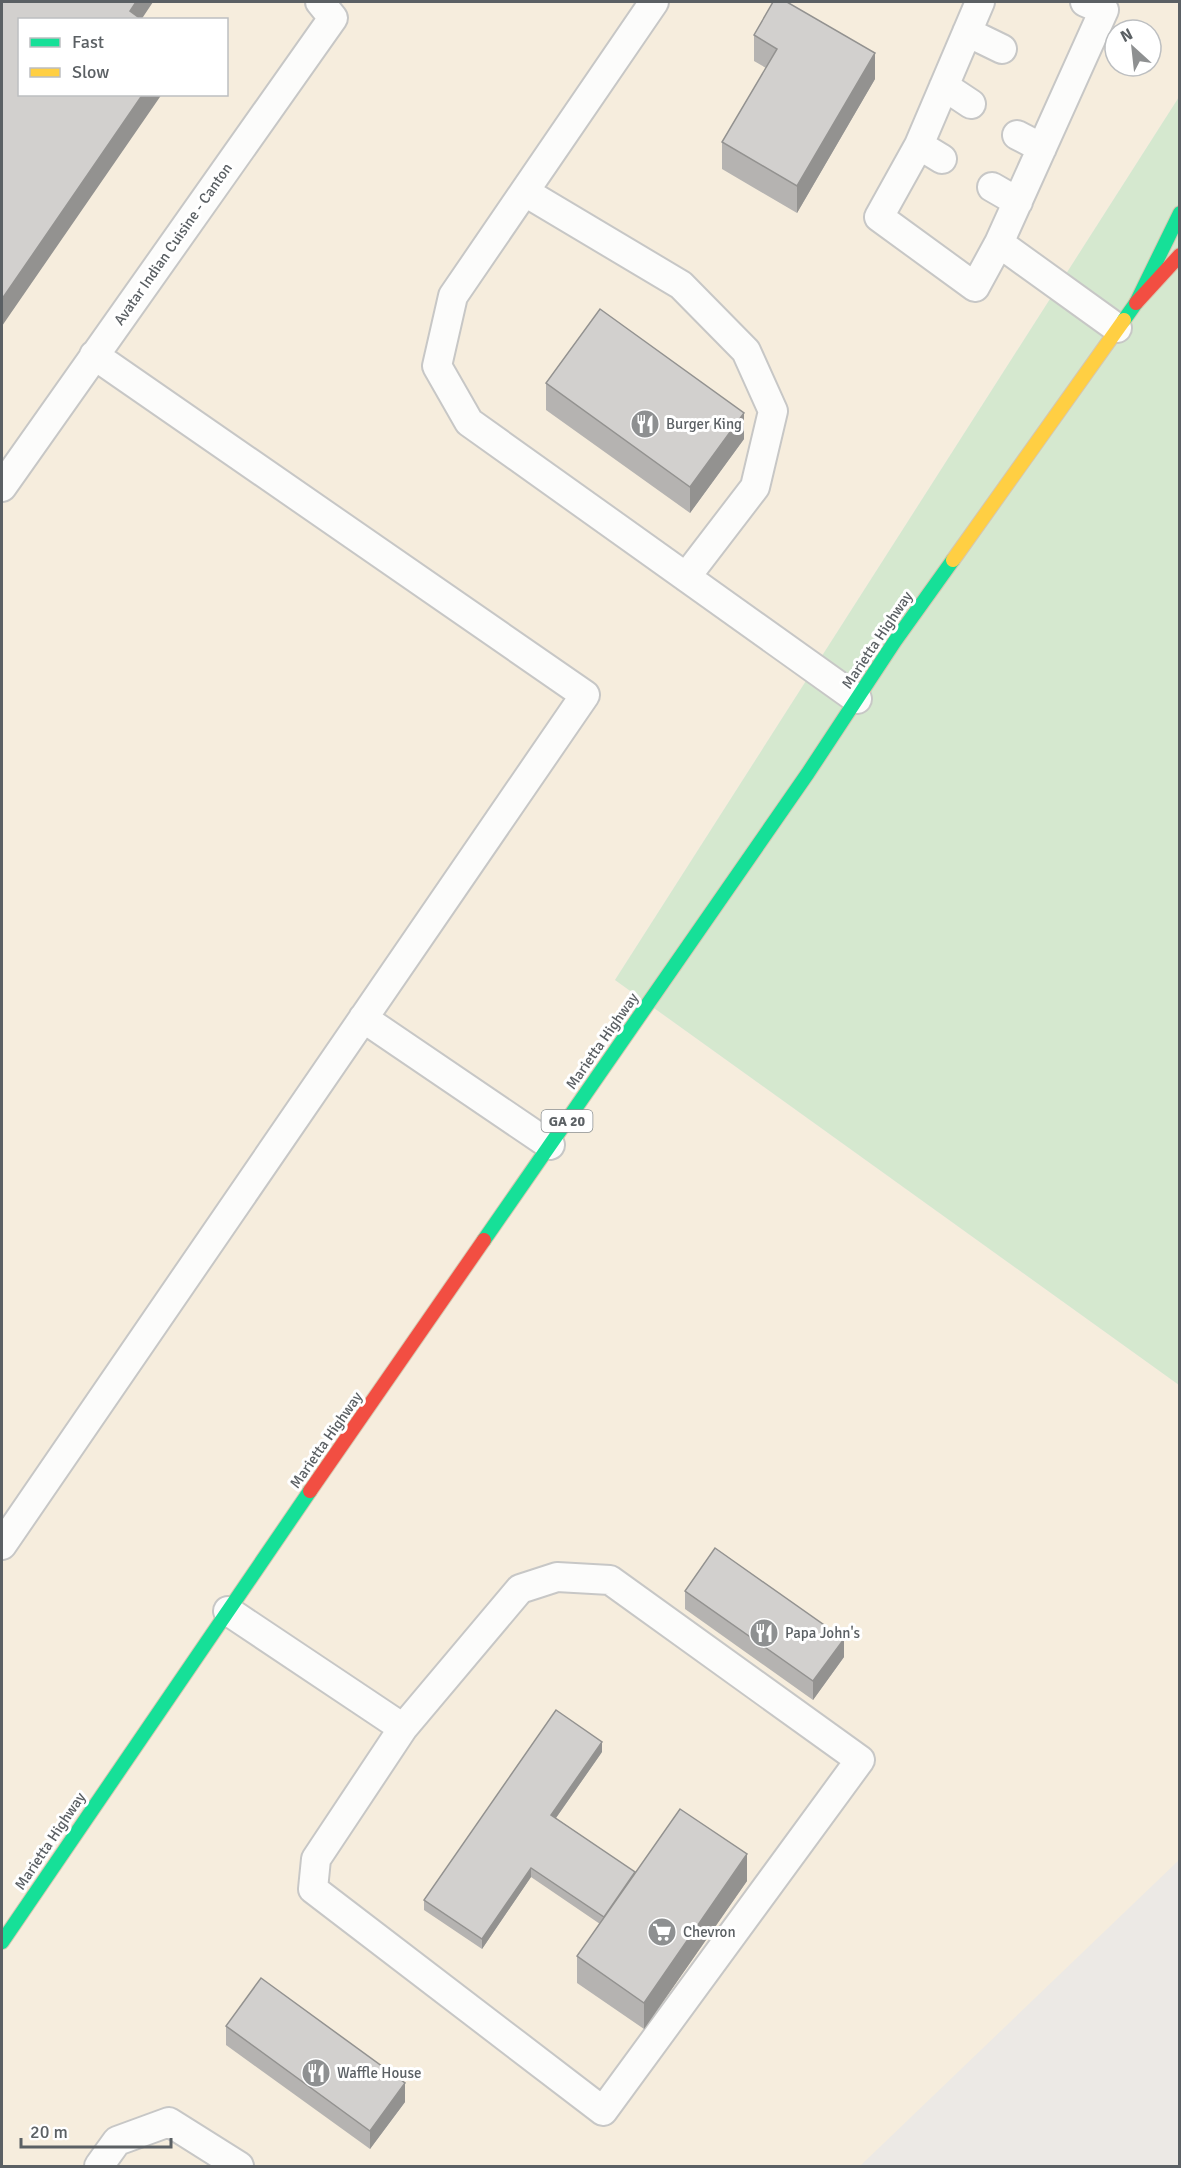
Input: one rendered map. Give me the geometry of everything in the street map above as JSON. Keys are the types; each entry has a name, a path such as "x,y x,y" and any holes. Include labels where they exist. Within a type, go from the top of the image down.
{"main road":[{"name":"Marietta Highway","path":"2,1942 895,641 1136,303 1179,213"},
{"name":"GA 20","path":"1136,303 1179,255"}],"lane":[{"path":"654,2 453,296 437,366 469,422 857,699"},
{"path":"980,2 944,86 930,152 879,217 975,287 1018,202 1029,141 1061,80 1104,10 1085,2"},
{"name":"Avatar Indian Cuisine - Canton","path":"2,487 332,7"},
{"path":"967,32 1002,49"},
{"path":"944,86 971,104"},
{"path":"992,187 1018,202"},
{"path":"525,192 681,285 746,351 773,411 755,487 686,577"},
{"path":"999,243 1118,328"},
{"path":"2,1545 585,695 94,355"},
{"path":"363,1018 550,1145"},
{"path":"557,1577 610,1580 860,1760 603,2111 314,1889 316,1859 403,1728 520,1589 557,1577"},
{"path":"228,1611 403,1728"},
{"path":"99,2166 117,2141 169,2122 239,2166"}],"shaded area":[{"path":"2,2 1179,2 1179,97 615,980 1179,1385 1179,1860 860,2166 2,2166"}],"green space":[{"path":"1179,97 1179,1385 615,980"}],"building":[{"path":"2,2 136,2 130,11 139,18 18,18 18,96 142,96 2,299"},
{"path":"773,2 787,2 875,53 797,186 722,142 777,49 754,35"},
{"name":"Burger King","path":"600,309 744,413 690,487 546,383"},
{"name":"Papa John's","path":"715,1548 844,1639 813,1681 685,1591"},
{"path":"556,1710 602,1742 551,1815 635,1872 604,1917 531,1868 482,1939 424,1900"},
{"name":"Chevron","path":"680,1809 747,1854 644,2003 577,1956"},
{"name":"Waffle House","path":"261,1978 405,2083 370,2131 226,2026"}],"traffic: fast":[{"path":"1124,320 1136,303 1180,213"},
{"path":"484,1240 953,560"},
{"path":"2,1942 310,1491"}],"traffic: slow":[{"path":"953,560 1124,320"}],"traffic: jam":[{"path":"1136,303 1180,255"},
{"path":"310,1491 484,1240"}],"place":[{"name":"Burger King","path":"645,424"},
{"name":"Papa John's","path":"764,1633"},
{"name":"Chevron","path":"662,1932"},
{"name":"Waffle House","path":"316,2073"}]}
